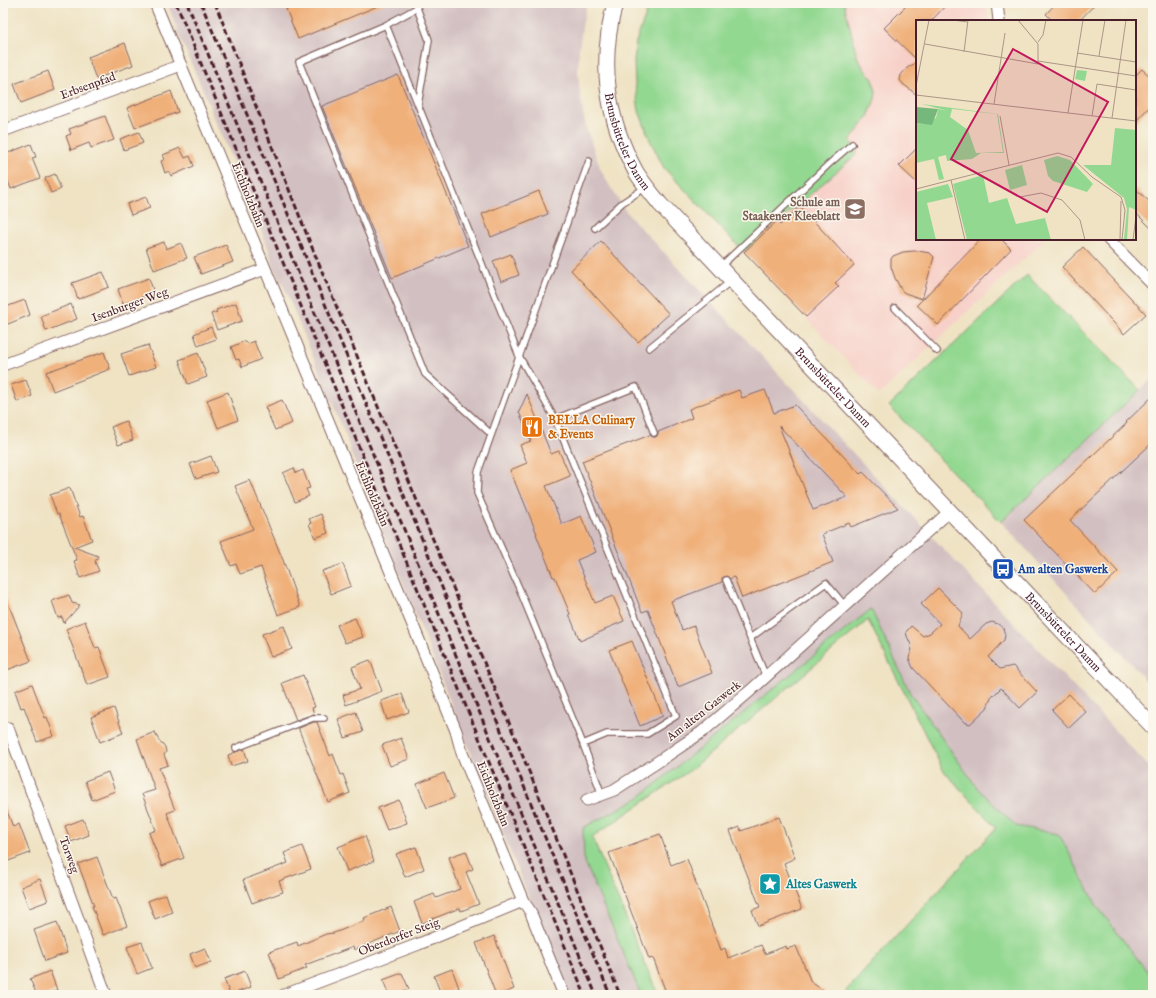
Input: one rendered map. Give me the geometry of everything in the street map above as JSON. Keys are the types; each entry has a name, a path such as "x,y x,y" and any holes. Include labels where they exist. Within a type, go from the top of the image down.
{"main road":[{"name":"Brunsbütteler Damm","path":"615,3 606,47 606,75 610,102 617,129 625,149 637,173 646,186 660,204 1153,727"}],"street":[{"name":"Eichholzbahn","path":"155,3 412,623 456,731 462,753 523,901 530,911 564,995"},
{"path":"997,3 999,20"},
{"name":"Erbsenpfad","path":"3,131 181,65"},
{"path":"1109,240 1151,280"},
{"name":"Isenburger Weg","path":"3,365 265,270"},
{"name":"Am alten Gaswerk","path":"587,800 602,796 614,790 702,732 766,677 949,512"},
{"name":"Torweg","path":"3,729 8,728 106,995"},
{"name":"Oberdorfer Steig","path":"284,995 419,944 523,901"}],"lane":[{"path":"418,105 429,40 416,5 386,25 299,62 426,374 491,434"},
{"path":"386,25 520,356 555,419 676,716 647,734 607,734 583,744"},
{"path":"720,268 852,144"},
{"path":"589,162 478,472 477,493 519,588 583,744 602,796"},
{"path":"595,228 622,203 646,186"},
{"path":"649,348 732,280"},
{"path":"895,308 938,351"},
{"path":"555,419 636,387 654,433"},
{"path":"726,580 766,677"},
{"path":"750,638 826,582 845,606"},
{"path":"236,748 314,718 324,718"}],"shaded area":[{"path":"167,3 587,3 579,49 578,71 583,113 586,127 600,168 625,210 1153,771 1153,979 1097,906 1059,834 1016,826 978,789 910,693 871,609 640,797 583,828 584,860 641,995 569,995 351,453 346,436 284,287 273,265 269,250"},
{"name":"Schule am Staakener Kleeblatt","path":"844,3 986,3 989,20 916,20 916,240 1044,240 879,395 744,252 858,153 850,141 872,108 876,92 857,56"},
{"path":"1153,377 1153,670 1144,678 1001,522"}],"green space":[{"path":"650,3 844,3 857,56 864,69 873,79 876,92 875,99 868,117 850,141 858,153 744,252 664,168 650,140 639,111 634,62 636,42"},
{"path":"1027,275 1140,390 1001,522 889,406"},
{"path":"871,609 910,693 978,789 1016,826 1059,834 1097,906 1153,979 1153,995 845,995 846,991 996,828 943,770 868,620 692,769 592,837 658,995 641,995 584,860 583,828 640,797"},
{"path":"1153,670 1153,687 1144,678"}],"building":[{"path":"300,3 385,3 298,39 286,9"},
{"path":"909,3 948,3 932,20 916,20 916,59 884,28"},
{"path":"1056,3 1096,3 1080,20 1052,20 1046,14"},
{"path":"125,43 133,65 96,79 88,57"},
{"path":"916,63 916,94 900,80 901,75 907,68"},
{"path":"1142,69 1153,79 1153,103 1136,121 1136,75"},
{"path":"48,71 55,90 21,103 14,84"},
{"path":"398,75 468,246 392,278 322,106"},
{"path":"171,91 178,112 135,128 127,108"},
{"path":"105,116 114,140 91,148 89,143 71,150 66,136 71,134 69,129"},
{"path":"139,132 143,143 124,150 120,139"},
{"path":"31,144 36,157 32,158 40,178 11,189 3,168 3,155"},
{"path":"180,148 185,158 190,156 194,166 171,176 169,171 165,173 161,161 165,159 163,155"},
{"path":"916,149 916,182 899,166"},
{"path":"55,174 61,189 51,193 45,178"},
{"path":"1136,189 1153,205 1153,230 1136,213"},
{"path":"539,191 548,214 491,237 482,214"},
{"path":"146,197 150,208 131,215 127,204"},
{"path":"800,206 854,265 835,283 839,286 806,317 744,252 777,221 780,225"},
{"path":"980,240 1002,240 1011,249 938,325 917,305"},
{"path":"601,241 669,314 638,342 571,270"},
{"path":"164,242 166,249 181,243 187,258 154,270 146,248"},
{"path":"226,245 233,262 201,274 194,257"},
{"path":"1083,247 1146,314 1124,334 1062,267"},
{"path":"918,251 930,253 934,257 922,299 902,291 891,267 891,259 893,256 903,252"},
{"path":"511,254 519,275 501,282 493,261"},
{"path":"103,272 109,287 78,299 72,283"},
{"path":"149,278 154,293 123,304 118,289"},
{"path":"25,300 30,315 3,326 3,308"},
{"path":"236,303 242,321 217,330 211,314 217,312 216,310"},
{"path":"71,304 77,319 46,331 41,316"},
{"path":"211,327 216,339 198,346 194,334"},
{"path":"245,341 247,344 254,341 261,359 242,367 239,359 236,360 231,347"},
{"path":"148,345 156,367 129,376 121,354"},
{"path":"104,352 110,369 53,391 46,372"},
{"path":"198,353 207,377 188,384 179,360"},
{"path":"26,380 32,396 17,402 11,385"},
{"path":"739,390 742,398 765,390 774,413 795,405 860,474 863,472 898,508 851,527 849,523 822,534 833,562 742,598 734,577 730,579 726,576 722,578 722,582 671,601 682,630 694,626 712,673 678,687 648,610 642,612 582,461 650,435 656,437 658,432 692,418 689,409","holes":["779,426 847,497 813,510"]},
{"path":"228,392 238,420 218,428 207,400"},
{"path":"527,394 551,454 559,451 570,476 546,486 562,524 581,516 596,552 577,560 595,603 613,596 624,621 580,641 510,470 527,463 520,445 531,441 519,412"},
{"path":"1153,396 1153,442 1070,520 1118,572 1095,594 1024,520 1127,423 1126,422"},
{"path":"282,400 292,423 275,430 265,407"},
{"path":"126,421 133,440 118,445 111,427"},
{"path":"211,456 217,472 196,479 190,464"},
{"path":"294,468 296,473 303,470 310,488 306,489 309,496 295,502 283,473"},
{"path":"250,480 283,560 300,607 278,615 261,567 240,574 236,564 231,566 221,541 253,529 235,486"},
{"path":"70,488 80,517 83,516 92,540 74,547 98,556 95,562 99,571 80,578 74,561 77,560 50,495"},
{"path":"321,514 328,533 315,538 309,524 311,523 309,519"},
{"path":"343,564 351,586 331,594 322,571"},
{"path":"938,588 963,613 958,626 970,639 986,624 992,622 1003,628 1005,635 1004,640 988,657 1000,669 1013,666 1037,692 1020,708 1001,688 991,698 987,708 970,724 964,722 913,668 909,658 912,649 910,647 911,645 906,632 911,626 923,636 930,633 940,624 921,604"},
{"path":"3,593 31,661 7,670 3,659"},
{"path":"69,595 72,603 80,605 64,623 62,617 58,618 52,601"},
{"path":"355,618 363,637 345,643 337,625"},
{"path":"85,621 95,648 99,647 110,677 87,685 66,629"},
{"path":"284,626 292,649 271,657 262,634"},
{"path":"632,641 663,716 640,726 609,650"},
{"path":"370,660 382,691 346,705 343,695 360,689 352,667"},
{"path":"303,675 315,707 312,708 314,714 296,720 282,683"},
{"path":"32,684 45,718 47,717 54,736 37,742 24,707 21,708 15,691"},
{"path":"402,694 409,712 387,720 381,701"},
{"path":"1069,694 1086,712 1069,728 1052,710"},
{"path":"114,708 123,733 100,742 91,717"},
{"path":"356,712 363,732 345,738 338,719"},
{"path":"317,722 330,756 333,754 350,793 328,802 299,730 299,728"},
{"path":"155,732 159,741 165,747 166,752 164,755 168,765 159,768 175,810 167,813 184,858 162,866 149,833 156,830 142,794 155,790 137,739"},
{"path":"401,738 409,759 390,766 382,745"},
{"path":"244,749 248,761 231,766 228,755"},
{"path":"108,772 115,791 92,800 85,781"},
{"path":"444,773 454,798 427,808 417,784"},
{"path":"399,800 407,823 387,830 378,808"},
{"path":"3,803 13,827 19,824 30,853 3,863"},
{"path":"779,817 795,858 784,863 802,909 758,926 752,910 760,907 730,831 740,827 741,831"},
{"path":"83,819 89,835 71,842 65,826"},
{"path":"660,834 671,865 687,859 721,950 725,948 728,958 761,945 765,954 786,946 787,949 796,946 811,982 830,995 667,995 653,958 649,959 609,853"},
{"path":"365,836 374,861 347,871 338,847"},
{"path":"302,846 311,869 279,881 283,892 252,903 243,880 288,863 284,853"},
{"path":"416,847 424,869 405,877 396,854"},
{"path":"466,851 473,869 466,872 479,904 461,911 460,908 422,923 414,902 434,894 436,898 460,889 449,857"},
{"path":"97,857 113,899 116,898 127,926 103,935 78,864"},
{"path":"40,879 48,901 29,908 21,887"},
{"path":"166,894 172,912 155,919 148,901"},
{"path":"391,907 400,931 354,950 353,947 305,965 307,968 279,979 269,952 297,942 298,946 326,934 334,933 365,921 364,918"},
{"path":"57,922 67,953 45,961 34,930"},
{"path":"494,936 514,989 499,995 496,995 476,943"},
{"path":"142,942 152,968 137,974 127,947"},
{"path":"205,948 211,962 195,968 190,954"},
{"path":"452,969 459,988 441,994 434,976"},
{"path":"50,971 57,990 46,995 37,995 30,979"},
{"path":"245,971 251,987 230,995 224,979"},
{"path":"402,973 409,989 389,995 383,980"}],"railway":[{"path":"176,3 585,995"},
{"path":"187,3 596,995"},
{"path":"201,3 610,995"},
{"path":"215,3 311,245 620,995"}],"place":[{"name":"Schule am Staakener Kleeblatt","path":"855,209"},
{"name":"BELLA Culinary & Events","path":"532,427"},
{"name":"Am alten Gaswerk","path":"1003,569"},
{"name":"Altes Gaswerk","path":"770,884"}]}
